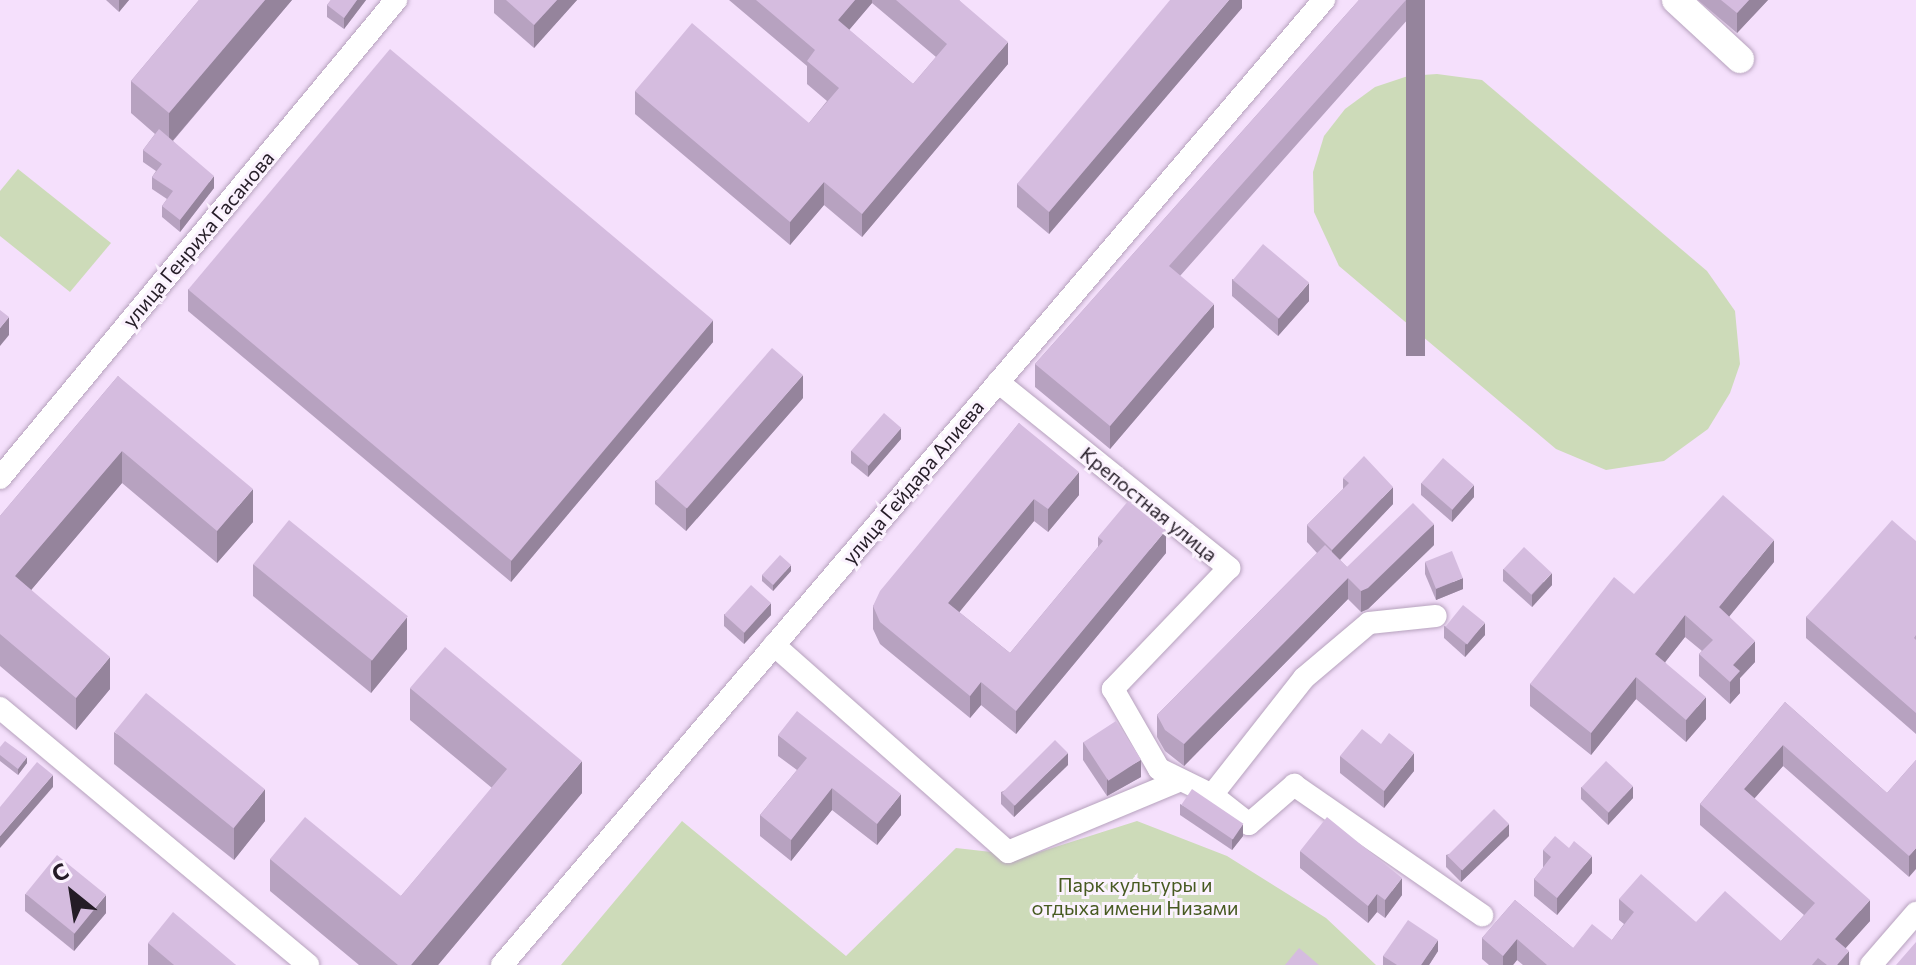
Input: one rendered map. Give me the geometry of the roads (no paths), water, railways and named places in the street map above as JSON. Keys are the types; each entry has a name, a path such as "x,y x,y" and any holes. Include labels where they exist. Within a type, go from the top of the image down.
{"street":[{"name":"улица Генриха Гасанова","path":"0,478 396,0"},
{"name":"улица Гейдара Алиева","path":"502,965 1324,0"},
{"path":"1676,0 1740,59"},
{"name":"Крепостная улица","path":"998,382 1229,568 1113,689 1159,769 1212,795 1249,824 1294,785 1482,915"},
{"path":"1212,795 1304,678 1369,623 1436,616"},
{"path":"774,645 1008,852 1181,780"},
{"path":"0,708 308,965"},
{"path":"1871,965 1916,913"}],"park label":[{"name":"Парк культуры и отдыха имени Низами","path":"1135,896"}]}
